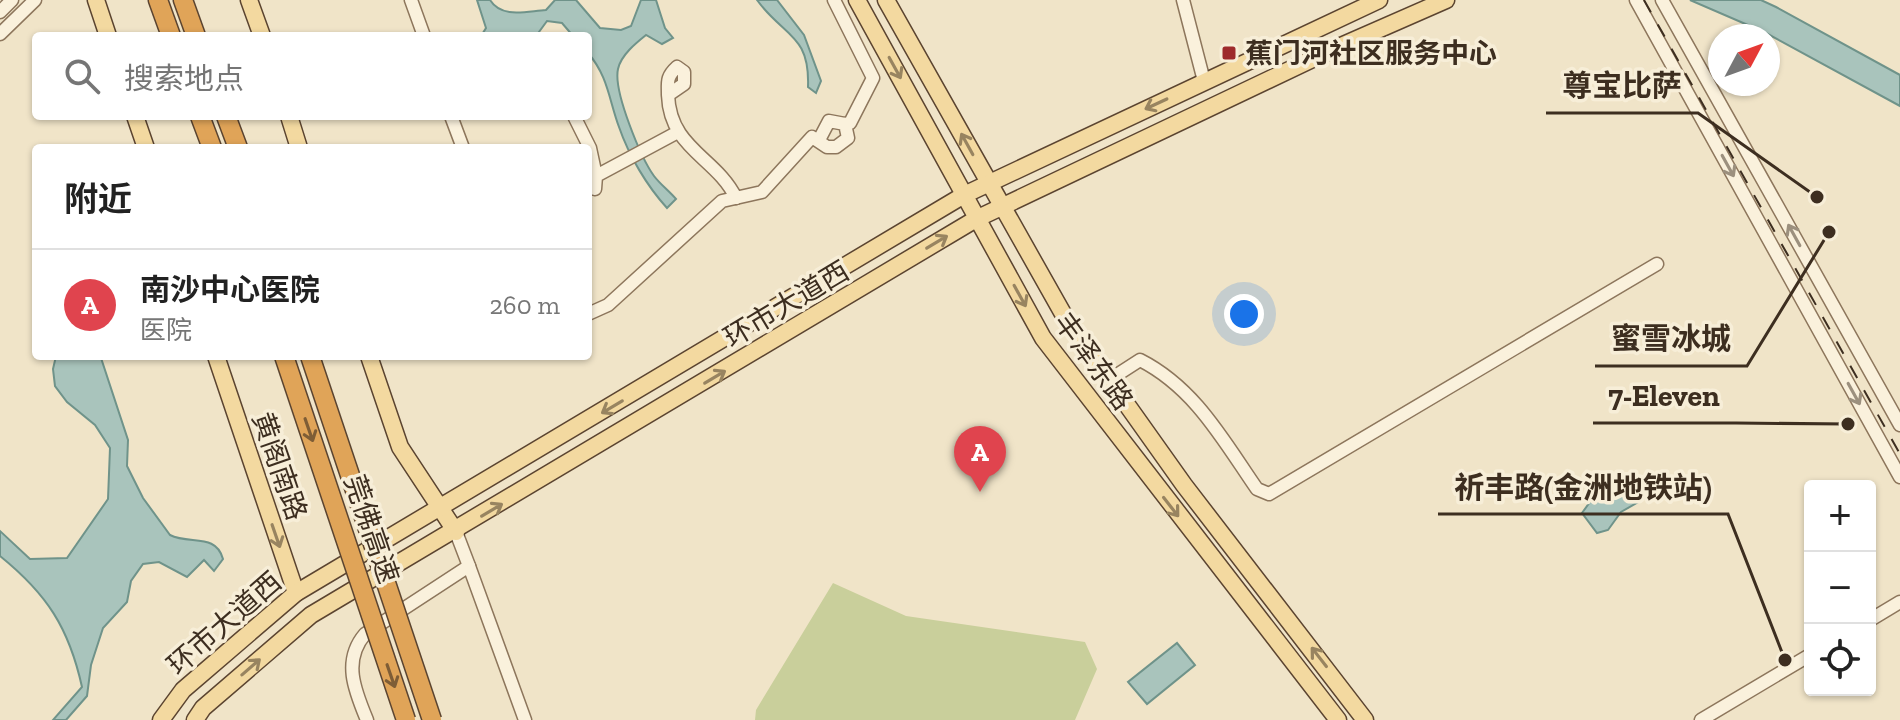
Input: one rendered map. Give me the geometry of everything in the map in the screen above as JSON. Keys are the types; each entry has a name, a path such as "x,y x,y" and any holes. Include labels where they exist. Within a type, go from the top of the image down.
{"highway":[{"path":"158,0 170,32"},
{"path":"183,0 195,32"},
{"path":"202,120 210,144"},
{"path":"228,120 236,144"},
{"name":"莞佛高速","path":"285,360 406,720"},
{"name":"莞佛高速","path":"311,360 432,720"}],"main road":[{"path":"96,0 107,32"},
{"path":"249,0 261,32"},
{"name":"丰泽东路","path":"857,0 1043,338 1338,720"},
{"name":"丰泽东路","path":"886,0 1066,319 1184,485 1365,720"},
{"name":"环市大道西","path":"161,720 183,690 296,593 964,195 1379,0"},
{"name":"环市大道西","path":"195,720 203,708 311,615 456,532 976,219 1325,53 1446,0"},
{"path":"136,120 145,144"},
{"path":"290,120 298,144"},
{"name":"黄阁南路","path":"217,360 296,593"},
{"path":"370,360 400,447 422,485 443,508 456,532"}],"street":[{"path":"0,12 12,0"},
{"path":"0,34 35,0"},
{"path":"411,0 423,32"},
{"path":"592,312 608,305 722,201 762,192 812,137 819,140 829,121 850,123 873,78 834,0"},
{"path":"1183,0 1204,81"},
{"path":"1636,0 1900,477"},
{"path":"1662,0 1900,425"},
{"path":"668,95 667,106 678,132 691,150 728,182 736,198"},
{"path":"452,120 462,144"},
{"path":"576,120 588,144"},
{"path":"592,162 595,182 648,145 678,132"},
{"path":"1109,380 1140,360 1164,372 1194,398 1257,489 1269,494 1657,264"},
{"path":"456,532 525,720"},
{"path":"367,720 353,676 352,657 356,645 365,634 469,566"},
{"path":"1876,616 1900,602"},
{"path":"1701,720 1804,659"}],"green space":[{"path":"833,583 906,616 1085,642 1097,669 1075,720 755,720 756,710"}],"water":[{"path":"477,0 490,0 501,10 515,12 546,10 555,0 576,0 600,28 621,30 631,26 641,0 656,0 665,28 673,38 662,44 646,35 622,59 618,79 629,124 642,155 654,176 676,199 667,208 628,149 604,79 592,58 592,32 570,32 562,23 547,21 539,32 484,32 486,28"},
{"path":"757,0 777,0 804,35 821,81 816,93 808,87 805,56 800,46"},
{"path":"1690,0 1761,0 1776,7 1900,75 1900,106 1780,41 1780,24 1746,24"},
{"path":"55,360 102,360 128,440 127,466 143,498 170,535 215,546 223,559 214,571 204,560 187,577 159,562 143,564 131,581 127,602 103,628 91,665 87,696 66,720 53,720 82,687 70,647 43,599 0,556 0,531 30,559 67,558 108,499 110,448 95,425 67,402 55,386"},
{"path":"1633,479 1644,482 1647,497 1621,512 1608,530 1597,533 1582,513 1595,495 1608,494"},
{"path":"1177,643 1195,665 1147,704 1128,682"}],"railway":[{"path":"1644,0 1900,454"}],"place":[{"name":"蕉门河社区服务中心","path":"1229,53"},
{"name":"尊宝比萨","path":"1817,197"},
{"name":"蜜雪冰城","path":"1829,232"},
{"name":"7-Eleven","path":"1848,424"},
{"name":"南沙中心医院","path":"980,492"},
{"name":"祈丰路(金洲地铁站)","path":"1785,660"}]}
